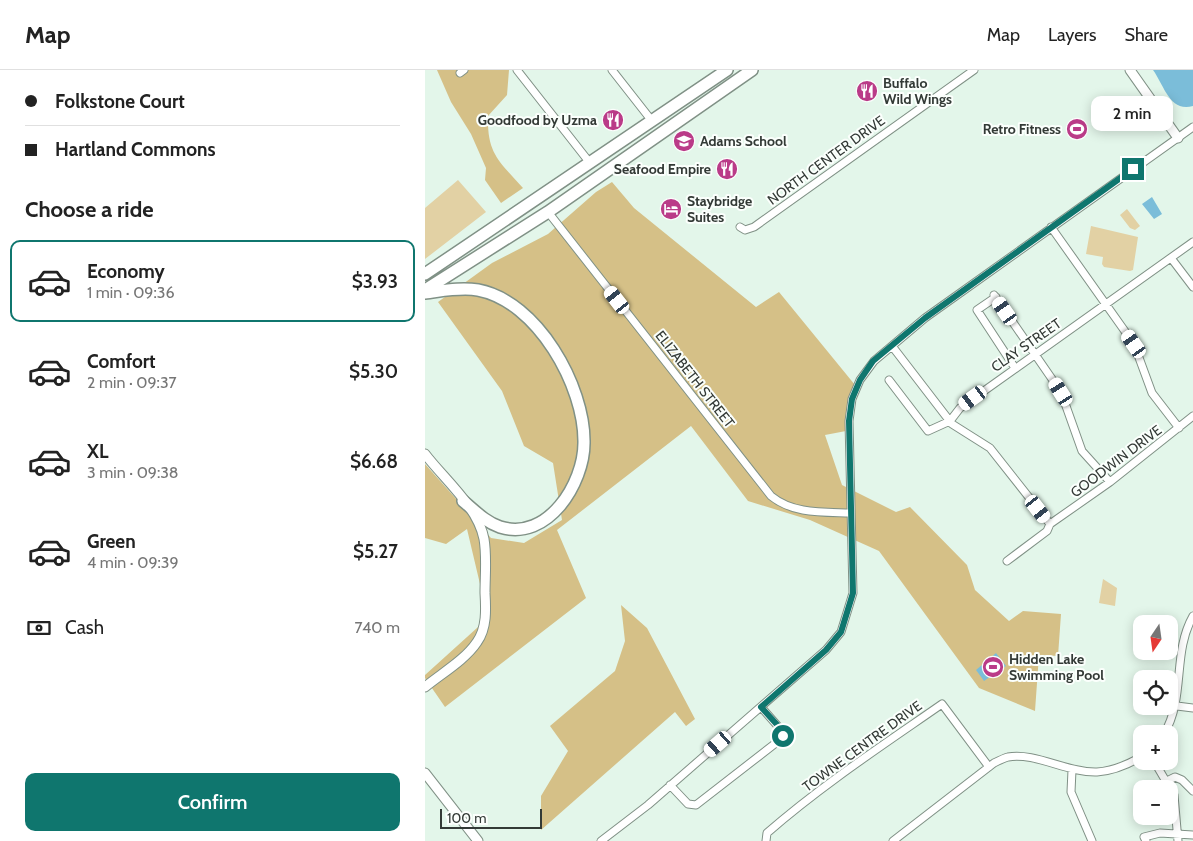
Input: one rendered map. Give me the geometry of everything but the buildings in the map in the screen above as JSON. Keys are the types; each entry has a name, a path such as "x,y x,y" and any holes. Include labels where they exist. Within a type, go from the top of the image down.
{"highway":[{"path":"427,273 652,121 713,74 727,70"},
{"path":"425,292 548,212 752,70"},
{"path":"425,292 457,289 477,290 495,296 522,314 544,336 564,366 574,390 583,424 584,449 577,478 566,498 544,520 526,528 501,528 487,521 463,501"}],"street":[{"path":"517,70 590,163"},
{"path":"612,70 652,121"},
{"name":"NORTH CENTER DRIVE","path":"740,227 745,230 754,227 973,70"},
{"path":"1130,70 1178,138"},
{"path":"601,841 761,707 826,650 841,632 853,593 849,421 852,399 860,380 873,361 925,318 1193,127"},
{"name":"ELIZABETH STREET","path":"548,212 771,496 783,506 804,510 850,513"},
{"path":"1051,227 1139,353 1152,393 1179,428"},
{"name":"CLAY STREET","path":"889,380 928,431 950,421 960,408 1193,242"},
{"path":"1171,258 1193,287"},
{"path":"1015,368 977,310 995,296 1061,392 1082,451 1110,482"},
{"path":"891,346 950,421 990,448 1050,524"},
{"name":"GOODWIN DRIVE","path":"1007,562 1047,531 1050,524 1110,482 1193,416"},
{"path":"425,454 475,518 484,540 484,624 474,646 425,687"},
{"path":"1178,693 1181,653 1187,628 1193,616"},
{"name":"TOWNE CENTRE DRIVE","path":"766,841 767,833 781,821 851,767 942,704 989,767"},
{"path":"1178,706 1193,708"},
{"path":"670,785 688,804 696,806 781,739 783,732 761,707"},
{"path":"893,841 989,767 1009,757 1030,759 1072,770 1096,772 1112,770 1133,761"},
{"path":"1072,770 1071,792 1093,841"},
{"path":"425,773 478,841"},
{"path":"1169,780 1175,777 1182,780 1193,791"},
{"path":"1146,841 1144,837 1159,833 1178,837 1193,835"}],"shaded area":[{"path":"437,70 509,70 507,95 488,116 488,129 492,148 496,156 523,188 501,203 485,180 486,168 471,134 451,102"},
{"path":"458,180 486,212 425,259 425,208"},
{"path":"612,182 634,208 756,307 779,292 855,385 846,431 825,435 842,485 896,512 910,507 967,565 975,590 1009,621 1023,611 1061,614 1058,656 1039,655 1035,711 979,688 879,551 810,520 748,501 691,426 557,530 586,598 445,707 425,678 425,675 488,618 467,529 446,544 425,538 425,464 491,538 524,543 562,520 553,463 524,446 502,391 438,302 492,263 548,234 596,192"},
{"path":"1127,209 1140,226 1135,230 1130,228 1120,215"},
{"path":"1091,226 1138,237 1133,270 1104,267 1102,264 1103,257 1086,254"},
{"path":"1103,579 1117,588 1115,606 1099,603"},
{"path":"621,605 647,628 695,719 686,726 675,712 541,830 541,796 568,751 550,726 615,671 625,641"}],"water":[{"path":"1153,70 1193,70 1193,106 1185,107 1173,102"},
{"path":"1152,197 1162,214 1154,219 1142,204"},
{"name":"Hidden Lake Swimming Pool","path":"996,653 1006,666 984,681 976,670"}],"place":[{"name":"Buffalo Wild Wings","path":"867,91"},
{"name":"Goodfood by Uzma","path":"613,120"},
{"name":"Retro Fitness","path":"1077,129"},
{"name":"Adams School","path":"684,141"},
{"name":"Seafood Empire","path":"727,169"},
{"name":"Staybridge Suites","path":"671,209"},
{"name":"Hidden Lake Swimming Pool","path":"993,667"}],"route":[{"path":"783,736 781,729 761,707 826,650 841,632 853,593 849,421 852,399 860,380 873,361 925,318 1133,169"}]}
